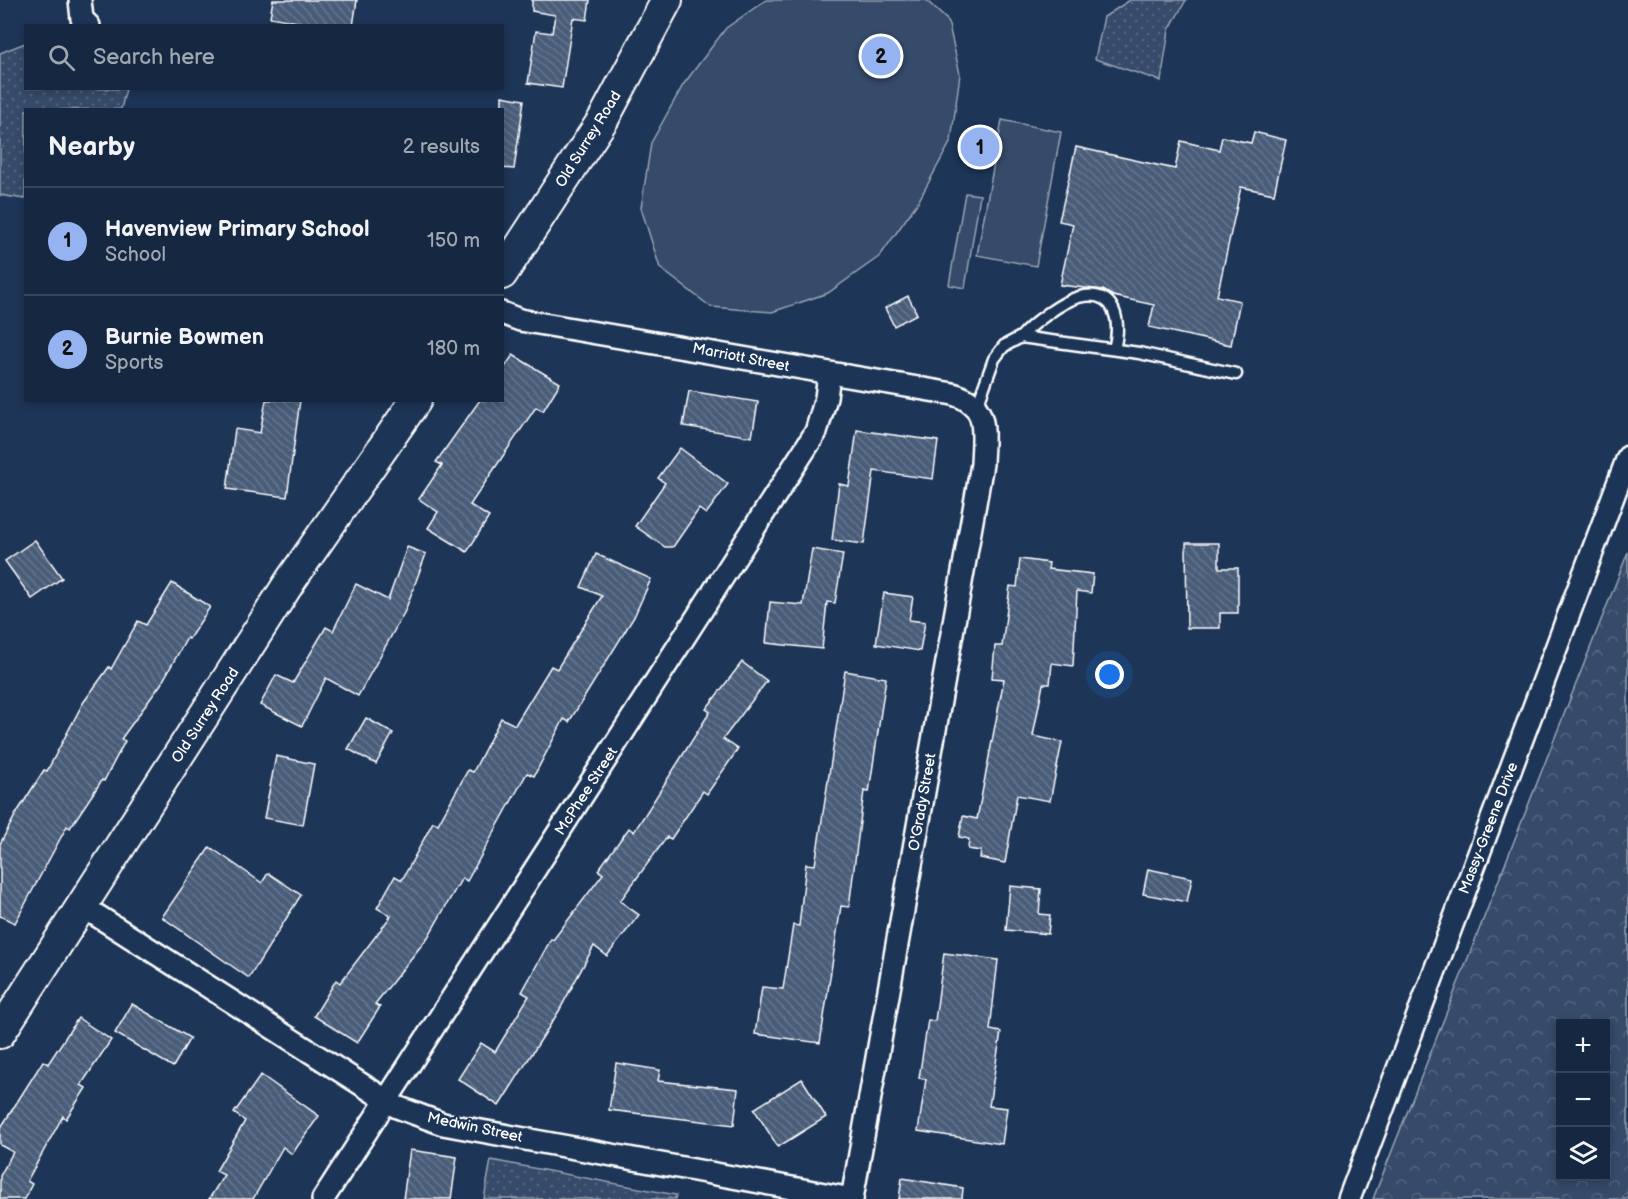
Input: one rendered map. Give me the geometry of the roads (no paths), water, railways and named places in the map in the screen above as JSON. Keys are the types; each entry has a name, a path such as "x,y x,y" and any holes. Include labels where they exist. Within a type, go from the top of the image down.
{"main road":[{"name":"Old Surrey Road","path":"504,271 604,118 667,0"},
{"name":"Old Surrey Road","path":"0,1033 291,580 415,402"}],"street":[{"path":"80,0 82,19 87,24"},
{"name":"Marriott Street","path":"504,315 520,320 953,394 966,398 977,406"},
{"name":"McPhee Street","path":"323,1199 816,432 826,398 829,374"},
{"name":"O'Grady Street","path":"852,1199 982,464 983,425 977,406"},
{"name":"Massy-Greene Drive","path":"1349,1199 1628,456"},
{"name":"Medwin Street","path":"82,906 387,1102 443,1124 852,1199"}],"lane":[{"path":"977,406 994,358 1004,346 1021,337 1032,324 1078,297 1097,296 1110,304 1118,318 1119,331 1114,349"},
{"path":"1021,337 1114,349 1236,374"}],"place":[{"name":"Burnie Bowmen","path":"881,56"},
{"name":"Havenview Primary School","path":"980,147"}]}
